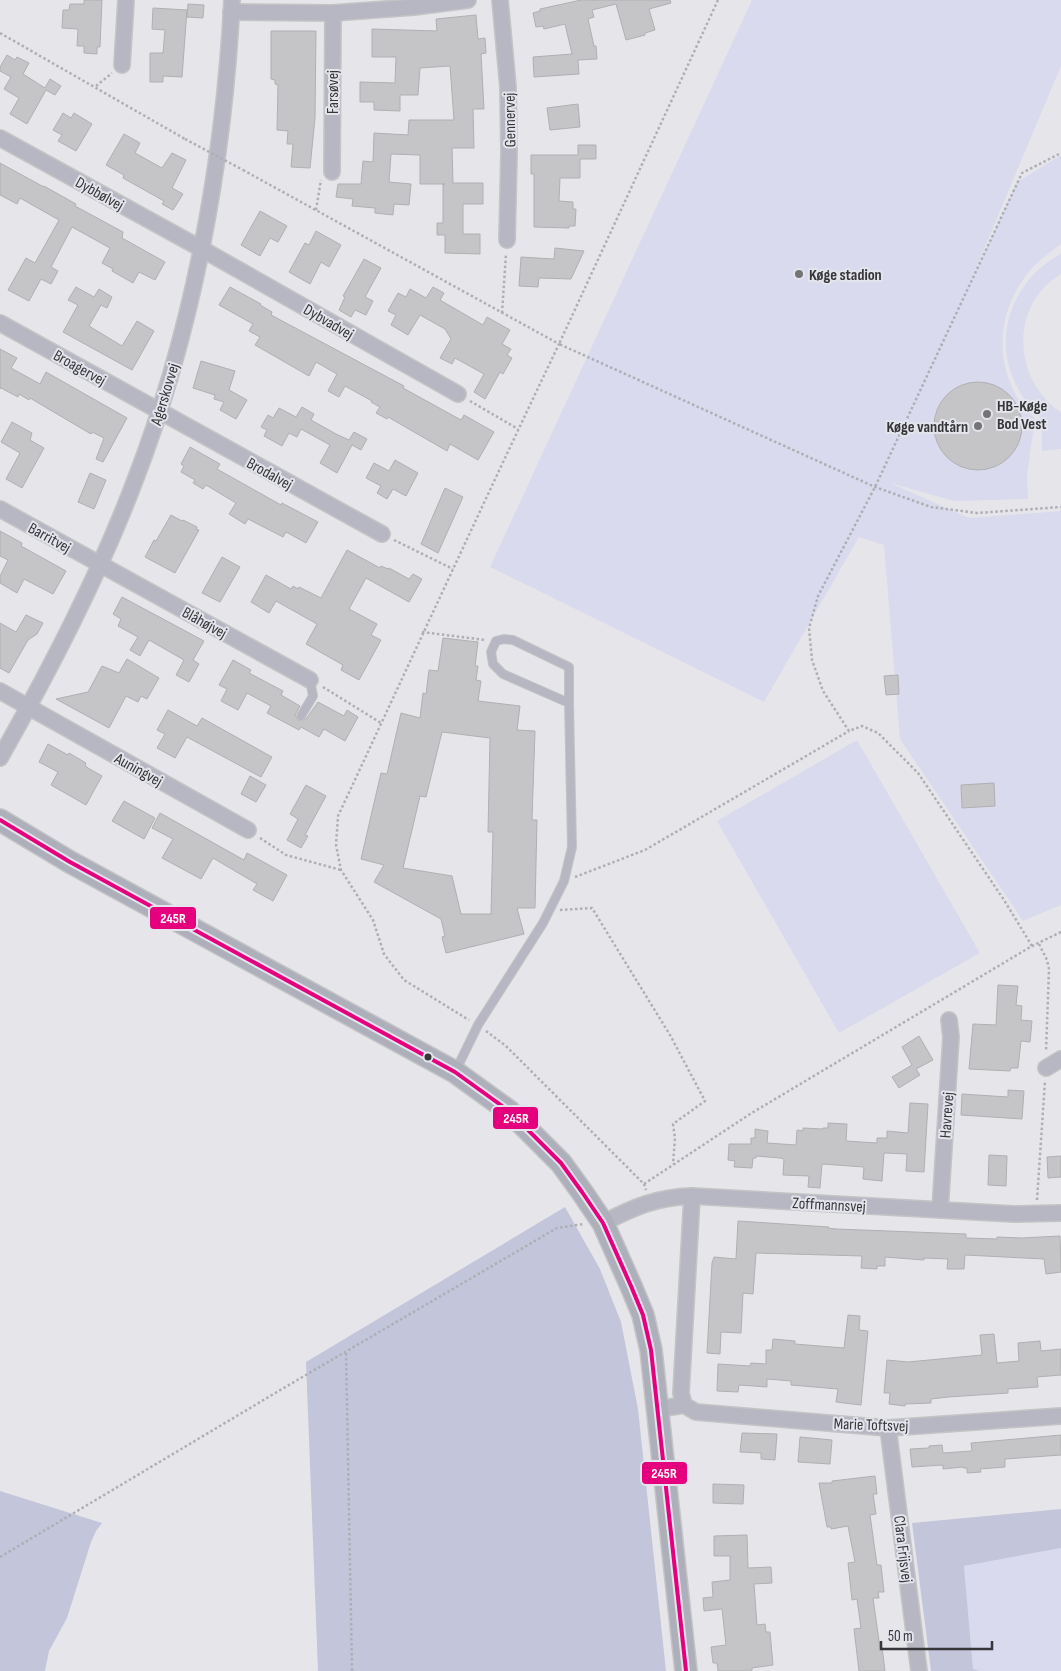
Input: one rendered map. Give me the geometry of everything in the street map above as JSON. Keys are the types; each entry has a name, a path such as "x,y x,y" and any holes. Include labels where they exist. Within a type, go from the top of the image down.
{"street":[{"path":"122,65 126,0"},
{"path":"231,6 333,13 414,7 468,0"},
{"name":"Gennervej","path":"500,0 508,87 510,153 507,240"},
{"name":"Agerskovvej","path":"0,758 29,708 100,564 134,483 159,412 185,325 214,178 224,106 231,6"},
{"name":"Farsøvej","path":"332,172 333,13"},
{"name":"Dybbølvej","path":"0,138 200,248"},
{"name":"Dybvadvej","path":"200,248 458,394"},
{"name":"Broagervej","path":"0,323 159,412"},
{"name":"Brodalvej","path":"159,412 382,534"},
{"name":"Barritvej","path":"0,509 100,564"},
{"name":"Blåhøjvej","path":"100,564 310,680"},
{"name":"Auningvej","path":"0,691 248,830"},
{"path":"0,820 70,862 455,1072 509,1111 560,1163 631,1286 643,1315 651,1350 686,1671"},
{"name":"Havrevej","path":"940,1210 951,1037 949,1020"},
{"path":"1046,1068 1061,1059"},
{"name":"Zoffmannsvej","path":"594,1223 670,1196 1014,1214 1061,1212"},
{"path":"684,1406 681,1393 692,1196"},
{"name":"Marie Toftsvej","path":"658,1409 684,1406 696,1412 888,1428 1061,1416"},
{"name":"Clara Frijsvej","path":"888,1428 919,1671"}],"lane":[{"path":"455,1072 478,1026 549,911 564,881 572,847 569,668 513,640 504,639 496,641 492,652 493,664 503,674 569,703"},
{"path":"301,716 313,696 310,680"}],"path":[{"path":"649,1202 644,1184 506,1046 478,1026 404,980 384,954 373,920 341,870 336,845 338,816 422,632 559,344 718,0"},
{"path":"0,33 96,86 185,139 559,344 875,487 931,507 977,513 1061,507"},
{"path":"96,86 122,65"},
{"path":"849,731 823,691 812,660 809,628 818,596 875,487 1022,173 1061,153"},
{"path":"316,210 321,178 332,172"},
{"path":"502,313 507,240"},
{"path":"458,394 518,429"},
{"path":"382,534 453,570"},
{"path":"422,632 496,641"},
{"path":"310,680 382,723"},
{"path":"564,881 645,850 849,731 862,726 878,733 918,773 1004,900 1032,946"},
{"path":"248,830 286,855 341,870"},
{"path":"549,911 592,908 670,1035 705,1101 673,1124 675,1138 673,1164"},
{"path":"644,1184 750,1114 1032,946 1061,932"},
{"path":"580,1216 594,1223"},
{"path":"0,1557 557,1228 594,1223"},
{"path":"346,1352 352,1671"}],"shaded area":[{"name":"Køge stadion","path":"752,0 1061,0 1061,66 969,285 1017,182 1061,155 1061,244 1034,266 1014,295 1007,311 1002,345 1009,379 1018,398 1035,419 1027,475 1028,499 954,501 890,483 969,518 1061,511 1061,905 1023,921 900,739 884,545 859,537 764,702 490,567"},
{"path":"1061,254 1061,274 1036,297 1024,327 1025,360 1031,376 1044,397 1061,412 1061,449 1042,451 1040,419 1023,397 1015,382 1007,360 1006,342 1008,324 1013,307 1021,291 1032,276 1045,264"},
{"path":"857,740 980,953 839,1033 717,821"},
{"path":"565,1207 600,1269 621,1322 638,1409 666,1671 318,1671 306,1362"},
{"path":"0,1491 102,1523 91,1542 67,1618 49,1651 45,1671 0,1671"},
{"path":"1061,1509 1061,1548 964,1566 973,1669 981,1671 931,1671 912,1523"},
{"path":"1061,1548 1061,1671 981,1671 973,1669 964,1566"}],"building":[{"path":"84,0 102,0 100,47 97,47 97,54 84,53 84,46 77,46 78,29 62,28 63,10 69,10 70,4 84,4"},
{"path":"581,0 670,0 671,3 649,9 655,30 626,40 616,4 592,10 594,17 588,19 594,46 596,46 597,59 578,60 579,74 534,77 533,57 572,54 565,24 544,29 543,26 536,27 533,13 540,11 540,9"},
{"path":"188,4 204,5 203,18 187,17"},
{"path":"153,8 187,10 182,77 163,76 163,82 150,82 150,53 163,53 165,30 152,29"},
{"path":"476,15 478,39 485,38 486,53 481,54 484,109 473,109 474,148 452,148 453,183 483,183 483,204 463,204 463,234 480,234 480,254 445,253 445,235 437,235 437,223 443,223 443,184 420,184 420,155 391,154 389,182 411,184 409,205 394,204 393,215 375,213 375,208 352,206 353,199 336,197 338,184 361,184 363,161 373,162 374,133 408,135 409,120 454,120 450,66 420,68 418,95 400,95 400,111 374,110 374,102 360,102 360,82 395,83 396,57 372,57 372,29 437,31 436,19"},
{"path":"271,31 316,31 315,118 310,168 291,167 293,144 287,144 288,131 277,130 278,85 275,84 275,80 271,79"},
{"path":"7,55 15,60 17,57 29,63 23,74 45,88 50,79 61,86 55,95 46,90 27,124 10,114 19,98 4,89 11,77 0,71 0,67"},
{"path":"578,104 580,127 550,130 547,108"},
{"path":"63,113 71,118 74,113 92,124 76,151 58,141 62,135 53,130"},
{"path":"124,134 140,143 135,153 162,168 172,153 186,160 172,188 183,194 173,210 162,204 164,201 123,178 124,175 106,165"},
{"path":"578,145 596,145 596,159 580,159 580,178 560,178 559,201 573,202 573,209 576,209 575,226 569,226 569,228 534,227 534,174 531,174 531,155 578,155"},
{"path":"0,163 123,232 122,238 165,262 155,280 139,272 133,283 112,271 113,269 102,263 110,248 72,227 51,267 58,271 51,284 41,279 29,301 8,290 26,258 35,263 59,220 20,198 17,204 0,195"},
{"path":"260,211 287,226 278,242 270,238 260,256 241,245"},
{"path":"316,231 341,245 329,267 321,262 310,284 289,272 305,243 309,245"},
{"path":"555,248 584,251 571,279 539,278 538,287 519,286 521,257 554,259"},
{"path":"364,259 381,268 365,297 373,301 366,315 355,310 351,317 339,310 345,297 343,296"},
{"path":"76,287 94,297 99,289 112,297 107,308 101,305 89,326 122,346 137,321 154,331 132,370 63,332 78,305 68,300"},
{"path":"230,287 261,304 272,312 271,315 404,386 403,388 461,420 464,415 494,432 478,460 450,444 447,451 388,417 387,419 376,413 380,407 345,386 339,397 328,391 337,374 316,362 309,376 255,345 260,337 249,331 253,324 219,305"},
{"path":"433,287 444,293 440,300 483,325 487,317 510,330 502,344 511,349 507,355 512,358 503,374 500,372 485,399 474,392 484,374 455,358 452,364 440,358 451,339 445,329 420,315 408,335 391,325 396,315 388,311 398,293 406,297 410,289 426,298"},
{"path":"0,349 17,358 11,368 40,384 46,372 127,418 103,462 96,459 104,438 92,432 91,434 30,398 29,400 19,394 18,397 0,389"},
{"path":"201,361 235,371 229,390 247,400 236,419 220,410 224,402 214,399 215,395 193,388"},
{"name":"Køge vandtårn","path":"978,382 995,385 1003,389 1015,401 1019,409 1022,426 1019,443 1015,451 1003,463 995,467 978,470 961,467 953,463 941,451 937,443 934,426 937,409 941,401 953,389 961,385"},
{"path":"302,407 314,414 311,420 336,434 349,440 354,432 367,439 361,450 352,445 337,473 320,463 330,445 301,429 297,437 289,433 282,446 264,436 267,430 261,427 268,415 273,418 279,408 296,417"},
{"path":"12,422 32,433 30,440 44,448 22,488 6,479 20,453 1,442"},
{"path":"190,447 220,464 217,469 281,505 282,503 318,522 306,543 286,532 283,537 248,519 245,524 229,514 236,503 206,485 203,489 193,483 195,480 181,472 184,466 181,464"},
{"path":"395,460 418,473 406,496 393,489 387,499 377,493 381,486 366,478 374,463 389,471"},
{"path":"90,473 106,480 94,509 78,502"},
{"path":"445,488 463,497 438,553 421,544"},
{"path":"171,515 197,527 196,529 199,530 175,573 145,557"},
{"path":"0,531 22,543 21,546 66,571 53,594 24,579 17,593 0,583 0,576 8,560 0,556"},
{"path":"347,550 380,568 381,566 389,568 409,579 413,574 422,579 409,602 366,578 349,609 377,624 371,635 381,640 359,680 341,670 343,665 306,644 317,624 276,601 269,613 251,602 266,575 291,589 293,586 298,589 299,587 321,598"},
{"path":"222,557 240,567 220,602 202,593"},
{"path":"122,597 204,641 193,660 199,664 189,682 176,675 184,660 149,640 140,656 130,650 138,637 118,626 121,619 113,614"},
{"path":"26,615 43,623 37,634 28,640 9,673 0,668 0,623 16,632"},
{"path":"443,638 478,642 475,666 478,666 476,680 481,681 478,701 520,706 517,730 535,731 532,820 537,820 535,908 517,908 524,934 446,953 442,937 445,936 441,919 374,882 384,865 361,859 381,773 387,774 401,713 420,718 423,693 426,694 429,670 438,671","holes":["442,732 490,738 488,832 493,832 491,914 461,914 452,876 403,868 420,796 426,797"]},
{"path":"127,659 159,678 147,699 141,696 138,702 126,696 109,728 56,699 88,692 102,666 119,673"},
{"path":"233,660 251,670 249,673 283,691 281,695 300,706 295,715 299,721 306,719 318,702 344,716 347,710 358,717 345,741 324,729 319,737 301,727 299,730 267,713 271,706 247,693 238,710 221,701 227,689 219,685"},
{"path":"898,675 899,694 886,695 884,676"},
{"path":"168,710 197,726 202,718 272,757 261,777 187,737 175,758 157,748 165,734 157,730"},
{"path":"48,744 86,763 85,765 88,768 102,776 86,805 51,785 58,772 39,762"},
{"path":"250,776 266,785 256,802 241,794"},
{"path":"994,783 995,806 962,808 961,785"},
{"path":"306,785 326,796 305,835 308,836 301,848 287,840 298,819 290,814"},
{"path":"124,801 155,818 144,839 112,821"},
{"path":"160,813 244,860 247,853 287,875 273,901 253,890 257,884 213,858 201,879 162,858 173,839 152,828"},
{"path":"998,985 1018,986 1016,1005 1022,1006 1021,1020 1032,1021 1030,1042 1021,1041 1018,1068 1011,1068 1010,1071 969,1069 973,1024 996,1025"},
{"path":"919,1036 933,1060 916,1069 920,1075 899,1088 892,1077 912,1065 902,1047"},
{"path":"1008,1090 1024,1091 1022,1119 961,1115 962,1094 1008,1097"},
{"path":"910,1103 928,1104 924,1172 906,1171 907,1154 884,1153 882,1181 863,1179 864,1167 822,1164 820,1188 808,1187 809,1176 783,1175 784,1159 756,1156 756,1158 753,1158 752,1168 734,1167 735,1161 728,1160 729,1144 751,1144 751,1138 755,1138 755,1129 768,1131 767,1143 796,1145 797,1130 803,1131 803,1128 828,1128 828,1123 847,1124 846,1141 877,1143 877,1138 887,1138 887,1131 908,1133"},
{"path":"989,1155 1007,1156 1006,1186 988,1185"},
{"path":"1061,1156 1061,1177 1048,1178 1047,1157"},
{"path":"738,1221 836,1229 966,1234 966,1238 997,1239 997,1237 1060,1236 1061,1272 1046,1274 1044,1259 965,1255 964,1269 947,1269 948,1259 924,1258 924,1260 885,1257 885,1266 877,1266 877,1269 861,1268 862,1256 756,1253 753,1294 743,1293 741,1333 721,1332 720,1354 707,1353 712,1263 714,1257 736,1259"},
{"path":"848,1315 860,1316 859,1330 868,1331 861,1405 836,1402 838,1389 791,1385 791,1381 767,1379 767,1387 739,1385 738,1392 717,1391 718,1364 750,1366 751,1363 766,1364 766,1350 772,1350 773,1339 795,1341 795,1344 844,1348"},
{"path":"994,1334 997,1363 1019,1361 1018,1343 1040,1341 1041,1351 1061,1349 1061,1375 1037,1377 1038,1387 1008,1389 1008,1393 931,1399 931,1403 905,1404 905,1406 889,1404 890,1393 884,1393 887,1360 908,1362 982,1355 980,1335"},
{"path":"742,1433 777,1434 775,1460 761,1459 761,1453 740,1452"},
{"path":"1061,1435 1061,1455 1005,1459 1005,1467 980,1469 981,1472 967,1473 967,1468 963,1467 943,1469 943,1465 912,1467 910,1449 942,1445 943,1453 972,1451 971,1443"},
{"path":"800,1437 832,1440 830,1464 798,1462"},
{"path":"875,1476 877,1494 873,1494 876,1514 870,1515 877,1565 881,1565 884,1592 878,1592 879,1598 873,1598 885,1671 859,1671 854,1629 861,1628 857,1599 852,1600 848,1563 855,1562 848,1526 831,1529 831,1527 827,1527 819,1483 832,1483 832,1481"},
{"path":"713,1484 744,1485 743,1504 713,1503"},
{"path":"747,1535 748,1568 771,1567 772,1583 754,1584 757,1625 765,1624 766,1632 770,1632 773,1665 752,1668 752,1671 718,1671 717,1663 713,1663 711,1647 726,1645 722,1609 704,1611 703,1598 713,1597 712,1582 730,1580 730,1556 714,1556 714,1536"}],"transit line":[{"name":"245R","path":"0,820 70,862 455,1072 509,1111 561,1163 603,1223 643,1315 651,1350 686,1671"}],"place":[{"name":"Køge stadion","path":"799,274"},
{"name":"HB-Køge Bod Vest","path":"987,414"},
{"name":"Køge vandtårn","path":"978,426"}]}
